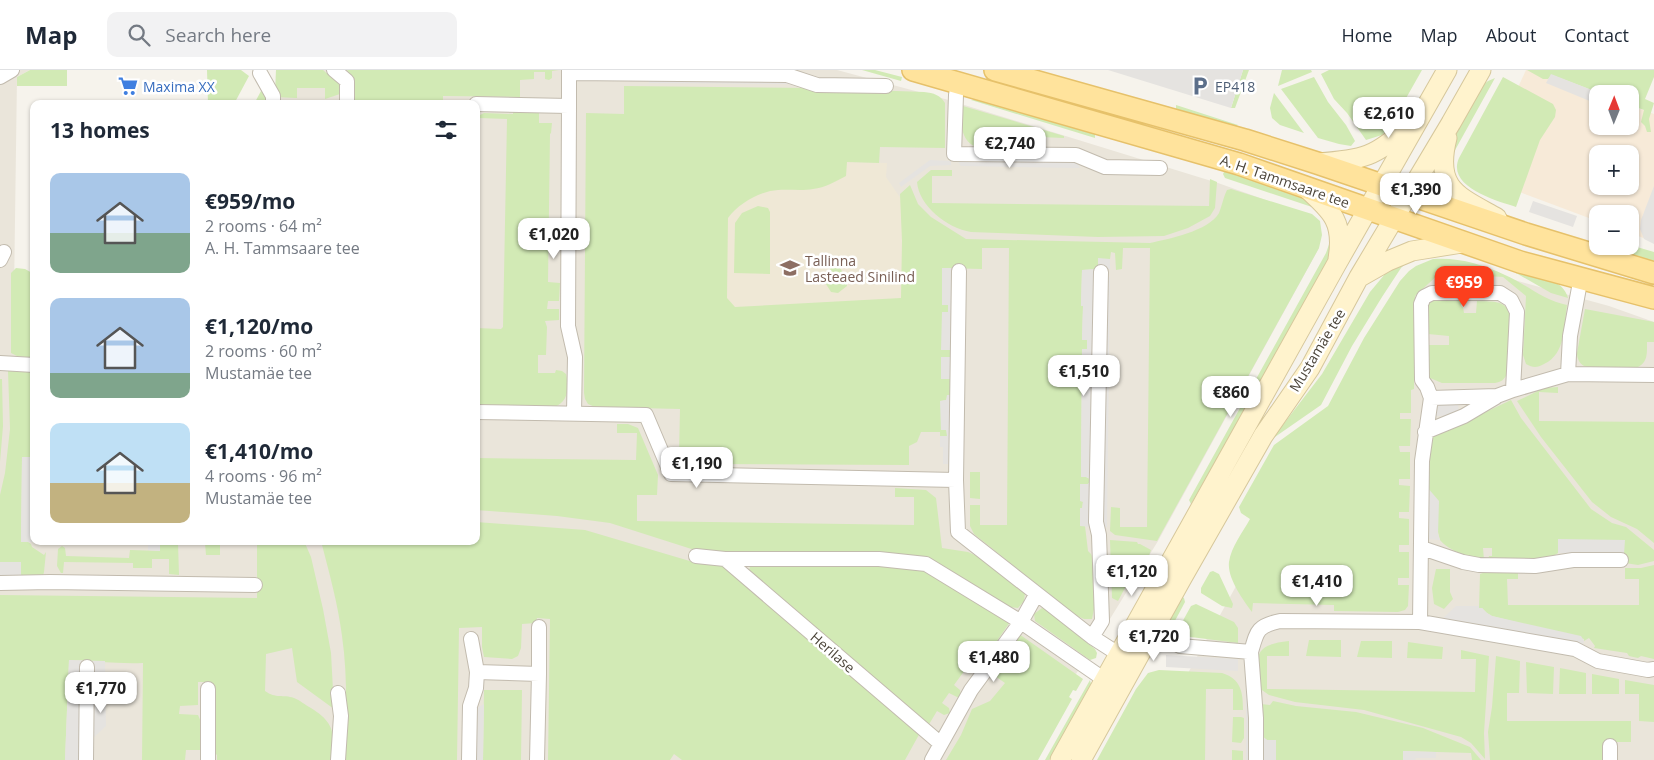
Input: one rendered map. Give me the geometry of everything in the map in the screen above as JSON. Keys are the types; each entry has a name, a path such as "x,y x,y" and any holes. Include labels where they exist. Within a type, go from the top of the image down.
{"main road":[{"name":"A. H. Tammsaare tee","path":"913,70 1239,164 1520,262 1654,298"},
{"name":"A. H. Tammsaare tee","path":"995,70 1246,140 1526,234 1654,273"},
{"name":"Mustamäe tee","path":"1081,760 1127,676 1145,627 1336,265 1448,70"},
{"name":"Mustamäe tee","path":"1060,760 1105,680 1114,651 1145,627 1263,436 1310,368 1359,278 1481,70"},
{"path":"1317,163 1367,157 1388,145 1424,111"},
{"path":"1451,123 1445,145 1443,164 1444,172 1451,187 1461,198 1526,234"},
{"path":"1304,187 1326,205 1337,222 1340,242 1336,265"},
{"path":"1359,278 1388,261 1412,251 1462,243"}],"street":[{"path":"0,77 12,70"},
{"path":"334,70 347,81 347,100"},
{"path":"574,413 575,357 568,326 569,72 787,75 817,85 886,86"},
{"path":"260,73 273,96 272,100"},
{"path":"958,82 954,154 1076,155 1105,167 1160,168"},
{"path":"480,104 569,106"},
{"path":"696,556 726,559 879,559 926,564 1021,622 1105,680 1127,676 1114,651 1092,638 958,532 956,480 959,271"},
{"path":"1092,638 1102,621 1099,535 1096,522 1101,272"},
{"path":"1568,374 1570,336 1581,277"},
{"path":"1420,622 1422,461 1431,398 1422,380 1421,304 1424,297 1432,293 1500,293 1511,300 1517,312 1513,390"},
{"path":"0,363 30,365"},
{"path":"1425,432 1464,416 1497,396 1568,374 1654,375"},
{"path":"1431,398 1497,396"},
{"path":"480,412 646,414 671,474 956,480"},
{"path":"1422,548 1463,562 1479,565 1535,566 1573,560 1621,560"},
{"name":"Herilase","path":"726,559 941,744"},
{"path":"0,584 50,582 255,585"},
{"path":"932,760 971,690 1021,622 1036,595"},
{"path":"1256,760 1255,701 1251,652 1258,630 1268,624 1280,621 1420,622 1575,650 1598,661 1648,670 1654,669"},
{"path":"537,760 539,627"},
{"path":"1145,627 1180,646 1251,652"},
{"path":"469,760 470,706 476,688 478,672 471,639"},
{"path":"86,760 87,667"},
{"path":"478,672 538,674"},
{"path":"208,689 208,760"},
{"path":"338,693 341,716 338,760"}],"shaded area":[{"path":"0,70 30,70 17,77 14,293 30,294 30,545 480,545 480,100 275,100 276,70 837,70 945,99 1218,183 1305,214 1318,227 1319,248 1158,541 1023,760 0,760"},
{"name":"EP418","path":"1108,70 1243,70 1231,108"},
{"path":"1526,70 1540,70 1589,89 1589,135 1639,135 1639,108 1654,114 1654,242 1639,236 1639,205 1589,205 1589,218 1477,176"},
{"path":"1551,74 1589,89 1589,101 1546,83"},
{"path":"649,78 793,80 793,84 649,83"},
{"path":"955,157 1074,158 1080,168 961,166"},
{"path":"930,160 951,161 951,165 930,166 901,187 899,183"},
{"name":"Tallinna Lasteaed Sinilind","path":"846,162 887,163 886,177 934,247 934,289 646,369 647,172 846,176"},
{"path":"1654,186 1654,244 1644,239 1640,229 1641,220"},
{"path":"1533,201 1577,216 1573,227 1529,212"},
{"path":"1098,258 1110,259 1110,269 1097,270 1092,527 1080,526 1080,508 1082,508 1083,502 1080,501 1080,484 1088,484 1092,480 1081,477 1082,349 1087,349 1087,340 1082,340 1083,306 1081,306 1082,270 1098,269"},
{"path":"1438,259 1609,306 1654,322 1654,760 1140,760 1351,378"},
{"path":"942,268 957,268 954,464 943,464 943,447 940,447 940,436 947,436 946,430 941,430 940,401 946,400 947,395 952,395 952,379 941,379 941,357 950,357 950,350 941,350 942,312 948,312 948,305 942,305"},
{"path":"1105,277 1110,277 1107,527 1101,527"},
{"path":"1458,403 1459,415 1434,416 1434,404"},
{"path":"22,457 30,457 30,542 21,542"},
{"path":"1427,487 1439,501 1438,534 1440,540 1426,539"},
{"path":"1558,539 1625,540 1624,554 1558,553"},
{"path":"148,545 160,545 160,551 148,550"},
{"path":"0,562 21,562 21,576 0,576"},
{"path":"1456,606 1479,606 1479,608 1482,608 1492,616 1581,636 1584,641 1582,647 1440,621"},
{"path":"1166,655 1238,659 1238,671 1166,667"},
{"path":"69,660 105,661 106,726 91,740 90,760 65,760"},
{"path":"1246,683 1251,683 1251,760 1246,760"},
{"path":"484,704 483,760 473,760 474,710"},
{"path":"1262,736 1267,740 1276,740 1276,760 1261,760"},
{"path":"1403,751 1436,752 1436,758 1403,760"}],"green space":[{"path":"30,70 67,70 67,86 17,86 17,77"},
{"path":"207,70 241,70 249,76 236,100 208,100"},
{"path":"276,70 323,70 338,83 340,94 325,99 325,88 297,88 297,98 275,97"},
{"path":"347,70 559,70 552,71 552,78 549,80 545,79 545,72 534,72 534,79 520,80 520,97 443,96 443,100 355,100 354,80"},
{"path":"862,70 875,70 902,77 901,81"},
{"path":"1243,70 1249,70 1235,108 1231,108"},
{"path":"1282,70 1311,70 1312,72 1278,86"},
{"path":"1329,70 1422,70 1392,123 1382,135 1366,140 1347,113 1334,99 1321,74"},
{"path":"1527,70 1654,70 1654,77 1645,99 1654,103 1649,119 1651,132 1647,132 1641,122 1644,110 1639,108 1639,85 1589,85 1589,89 1552,75 1548,79 1543,79"},
{"path":"1314,77 1328,102 1346,125 1355,141 1351,146 1318,138 1281,89"},
{"path":"1503,77 1553,104 1556,110 1555,117 1540,140 1516,207 1486,197 1466,185 1460,177 1457,168 1459,158"},
{"path":"1495,78 1449,161 1453,140 1483,85"},
{"path":"624,86 812,88 924,92 936,95 945,103 945,148 880,147 879,163 847,162 846,176 830,184 809,190 778,190 764,193 750,199 732,213 728,218 727,298 735,307 901,298 902,241 900,194 910,185 918,204 931,217 966,239 1150,243 1188,233 1207,225 1219,213 1227,190 1231,189 1312,214 1320,221 1322,235 1319,248 1157,541 1115,535 1110,531 1111,507 1120,508 1120,527 1147,527 1150,248 1123,248 1122,269 1116,270 1115,253 1111,252 1110,259 1099,259 1098,269 1082,270 1082,339 1087,340 1087,349 1082,350 1081,477 1092,480 1088,484 1081,501 1083,501 1081,526 1085,526 1088,551 1095,565 1096,599 1092,619 1084,619 1075,615 974,534 970,526 970,505 980,505 980,525 1007,525 1009,248 982,248 982,269 942,268 942,305 948,305 948,312 942,312 942,350 950,350 950,357 941,379 953,379 952,395 946,400 941,401 941,430 947,430 947,436 940,436 940,432 921,432 917,442 909,446 909,465 703,464 683,461 679,455 680,409 595,407 588,404 584,393 586,113 624,114"},
{"path":"261,91 267,93 267,100 256,100"},
{"path":"1274,93 1304,133 1280,125 1272,118 1270,108"},
{"path":"977,99 1095,132 1095,138 971,100"},
{"path":"1176,105 1238,125 1235,127 1176,111"},
{"path":"963,106 1064,136 1064,138 988,135 983,142 974,146 966,139 962,129 961,117"},
{"path":"513,111 539,111 539,123 552,123 550,134 548,282 560,283 559,301 548,301 547,309 559,309 559,320 545,321 547,327 546,355 538,355 538,373 555,373 556,370 566,374 567,394 563,402 554,407 480,406 480,328 501,329 503,327 507,119 480,118 480,115 484,113 513,114"},
{"path":"931,170 952,170 952,176 932,176 932,203 1209,206 1210,179 1217,182 1215,208 1210,216 1188,228 1164,236 1098,237 971,232 962,230 944,221 923,199 917,182"},
{"path":"1225,170 1308,199 1315,208 1225,178 1223,174"},
{"path":"758,206 768,208 770,212 770,274 734,273 735,223 742,213"},
{"path":"1333,233 1330,257 1191,504 1189,500 1326,253"},
{"path":"1639,248 1654,252 1654,264 1643,261 1632,255 1639,255"},
{"path":"1433,259 1461,260 1488,268 1513,279 1551,300 1567,305 1563,338 1560,346 1551,359 1542,365 1535,367 1526,364 1523,355 1526,296 1503,277 1440,273 1415,296 1414,389 1411,390 1411,413 1400,413 1400,419 1411,419 1410,446 1399,446 1400,452 1410,452 1410,479 1399,479 1399,485 1410,486 1409,512 1399,512 1399,518 1409,519 1409,545 1399,545 1399,552 1409,552 1409,578 1398,578 1398,585 1409,585 1408,606 1405,610 1398,612 1334,611 1334,605 1253,603 1252,612 1236,588 1229,568 1232,551 1250,519 1241,513 1239,507 1274,445 1328,406 1364,338 1400,281 1416,266"},
{"path":"1409,260 1401,268 1352,346 1321,405 1272,439 1322,374 1370,292 1385,274"},
{"path":"833,264 838,265 847,279 847,286 838,293 831,292 826,284 827,275"},
{"path":"16,268 30,272 30,358 17,356 11,353 11,273"},
{"path":"1516,271 1547,278 1560,286 1568,298 1551,293 1516,273"},
{"path":"1432,300 1461,301 1464,313 1476,313 1477,301 1496,302 1508,309 1510,314 1507,374 1501,381 1495,383 1442,383 1430,378 1427,373 1428,345 1449,345 1449,336 1428,334 1428,305"},
{"path":"1585,309 1654,322 1654,342 1647,342 1647,354 1643,364 1636,368 1595,368 1584,366 1578,359 1577,353"},
{"path":"8,371 30,372 30,457 22,457 21,541 28,542 44,555 46,552 43,576 21,576 21,562 0,562 0,495 5,473 10,429"},
{"path":"0,379 2,379 3,426 0,462"},
{"path":"1558,387 1558,393 1539,392 1539,421 1654,422 1654,543 1637,529 1611,517 1592,502 1541,437 1517,401 1544,388"},
{"path":"1511,400 1521,418 1591,509 1612,523 1626,527 1654,550 1654,561 1638,565 1625,563 1624,554 1558,540 1558,553 1547,560 1488,560 1489,556 1492,556 1492,548 1483,548 1484,560 1460,553 1440,540 1427,487 1430,439 1435,432 1469,420"},
{"path":"617,424 628,424 638,428 658,475 657,495 637,495 637,521 914,525 914,497 895,497 895,488 926,490 936,498 942,548 968,552 977,556 1022,589 1025,593 1024,601 1018,608 1010,607 934,562 704,553 610,523 557,516 480,510 480,458 636,460 637,433 617,433"},
{"path":"970,472 980,472 980,499 970,498"},
{"path":"480,522 585,530 693,562 722,563 921,731 905,760 682,760 674,754 670,760 548,760 550,619 537,618 536,623 522,624 521,648 518,656 512,659 484,657 482,627 459,628 457,760 345,760 345,667 336,600 322,545 480,545"},
{"path":"1110,540 1137,542 1151,550 1142,571 1126,586 1118,601 1112,598"},
{"path":"160,545 178,545 179,575 169,574 169,559 152,559 152,568 133,568 133,563 64,562 63,573 61,573 57,566 58,549 62,546 65,548 66,556 129,558 130,550 160,551"},
{"path":"205,545 220,545 220,555 206,555"},
{"path":"257,545 306,545 311,557 331,653 334,709 297,682 292,648 266,654 265,691 273,695 296,699 319,713 325,719 332,730 333,736 331,760 217,760 217,755 211,749 212,682 198,682 198,705 180,706 179,714 198,715 205,731 204,750 186,750 185,760 142,760 143,663 69,660 65,760 0,760 0,595 257,598"},
{"path":"753,564 881,564 915,568 927,572 1010,622 981,664 973,659 954,685 960,690 961,696 959,698 949,693 942,703 949,708 950,713 944,715 937,711 928,726 749,572 750,566"},
{"path":"1654,565 1654,659 1641,656 1638,658 1629,656 1627,653 1594,648 1595,646 1589,638 1584,641 1584,639 1492,616 1482,608 1479,608 1480,574 1483,573 1518,573 1518,579 1507,579 1508,605 1639,605 1639,579 1625,579 1625,568 1641,568"},
{"path":"1436,569 1450,569 1450,592 1453,599 1444,609 1434,604 1432,588"},
{"path":"1213,571 1219,574 1233,604 1232,608 1222,606 1201,593 1201,588 1210,572"},
{"path":"1181,596 1185,602 1169,632 1164,626"},
{"path":"1196,604 1234,622 1238,628 1238,643 1175,635 1191,606"},
{"path":"1042,608 1095,649 1097,653 1096,658 1090,660 1035,621 1034,614"},
{"path":"1019,634 1083,679 1076,691 1073,690 1069,697 1072,699 1038,760 946,760 961,735 972,709 990,701 1005,683 995,676 994,671"},
{"path":"1309,640 1341,640 1341,657 1306,656"},
{"path":"1289,641 1289,656 1267,656 1267,689 1475,692 1476,659 1461,659 1461,650 1489,656 1484,733 1485,759 1471,743 1461,737 1364,710 1295,702 1269,695 1259,688 1259,654 1262,649 1268,646"},
{"path":"1361,641 1392,641 1392,658 1357,657"},
{"path":"1408,642 1443,647 1442,659 1407,658"},
{"path":"1496,656 1520,661 1519,693 1507,693 1507,721 1631,721 1631,742 1605,742 1605,760 1490,760 1488,732"},
{"path":"1526,662 1554,667 1553,694 1527,693"},
{"path":"1560,668 1586,673 1586,694 1559,694"},
{"path":"1159,670 1222,673 1233,679 1240,687 1243,710 1233,710 1233,689 1206,689 1205,760 1097,760 1136,689 1148,673"},
{"path":"1592,674 1619,679 1619,694 1592,694"},
{"path":"1090,680 1091,684 1051,757 1049,760 1045,760"},
{"path":"1625,680 1654,685 1654,722 1639,721 1639,694 1625,694"},
{"path":"484,690 522,690 521,760 483,760"},
{"path":"1273,701 1296,706 1356,712 1423,728 1470,747 1481,760 1472,760 1471,753 1403,751 1403,760 1276,760 1276,740 1267,740 1262,736 1261,704 1270,705"},
{"path":"1233,717 1244,718 1244,738 1241,743 1232,742"},
{"path":"1232,750 1243,751 1243,760 1232,760"}],"place":[{"name":"Maxima XX","path":"128,86"},
{"name":"EP418","path":"1200,86"},
{"name":"Tallinna Lasteaed Sinilind","path":"790,268"}]}
